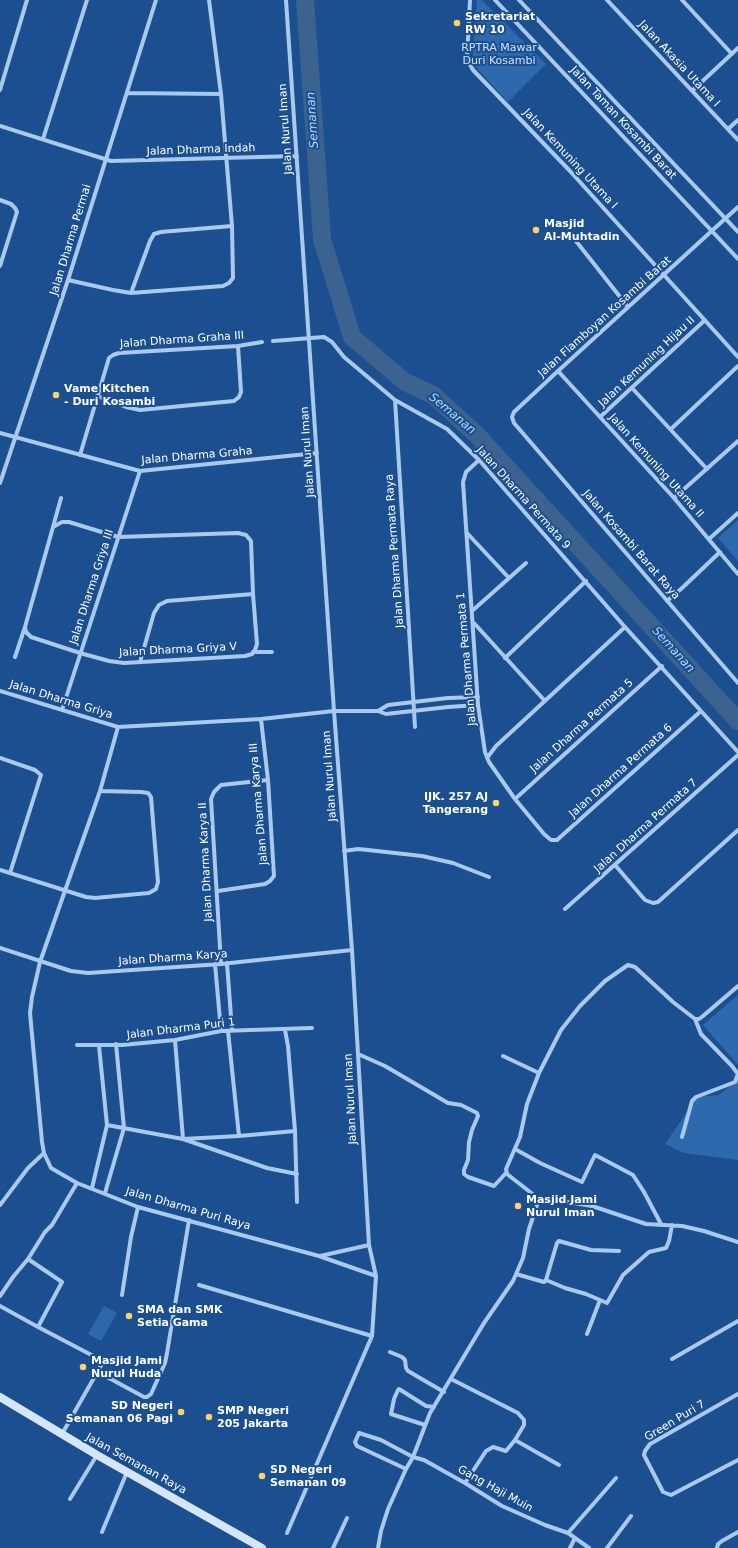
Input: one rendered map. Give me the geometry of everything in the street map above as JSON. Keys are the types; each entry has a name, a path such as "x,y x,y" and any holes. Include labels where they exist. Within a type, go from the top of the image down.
{"street":[{"path":"0,90 27,0"},
{"path":"43,139 87,0"},
{"name":"Jalan Dharma Permai","path":"0,483 14,437 68,280 156,0"},
{"path":"68,280 131,293 223,286 229,283 233,277 232,226 221,94 210,0"},
{"name":"Jalan Nurul Iman","path":"286,0 334,711 352,950 369,1245 376,1276 372,1336 288,1533"},
{"name":"Jalan Kemuning Utama I","path":"470,0 467,59 472,70 570,171 738,356"},
{"name":"Jalan Taman Kosambi Barat","path":"495,0 713,230 738,259"},
{"name":"Jalan Taman Kosambi Barat","path":"519,0 738,232"},
{"path":"522,4 526,0"},
{"name":"Jalan Akasia Utama I","path":"607,0 738,140"},
{"path":"682,0 732,54"},
{"path":"692,91 738,48"},
{"path":"127,93 221,94"},
{"path":"728,129 738,120"},
{"name":"Jalan Dharma Indah","path":"0,126 111,161 297,156"},
{"path":"0,200 13,205 17,212 0,266"},
{"name":"Jalan Flamboyan Kosambi Barat","path":"512,418 514,412 738,207"},
{"path":"131,293 154,234 161,232 232,226"},
{"path":"572,236 628,307"},
{"name":"Jalan Kemuning Hijau II","path":"600,417 705,320"},
{"name":"Jalan Dharma Permata 9","path":"309,339 324,337 332,342 344,357 395,400 447,428 479,460 625,627 662,666 738,752"},
{"path":"273,341 309,339"},
{"name":"Jalan Dharma Graha III","path":"80,455 109,358 119,353 238,346 262,342"},
{"path":"97,396 140,410 234,400 239,398 241,392 238,346"},
{"path":"671,430 738,366"},
{"name":"Jalan Kemuning Utama II","path":"558,371 674,498 737,571"},
{"path":"632,388 707,469"},
{"name":"Jalan Dharma Permata Raya","path":"395,400 415,727"},
{"name":"Jalan Kosambi Barat Raya","path":"512,418 514,423 738,683"},
{"name":"Jalan Dharma Graha","path":"0,432 140,471 317,453"},
{"path":"674,498 738,441"},
{"name":"Jalan Dharma Permata 1","path":"479,460 466,472 463,482 478,705 487,758 515,800 551,840"},
{"name":"Jalan Dharma Griya III","path":"62,710 140,471"},
{"path":"15,657 60,498"},
{"path":"708,539 738,513"},
{"path":"53,527 62,522 69,522 118,537"},
{"path":"466,532 508,578"},
{"name":"Jalan Dharma Griya V","path":"118,537 238,533 246,535 251,541 257,644 253,652"},
{"path":"667,601 720,552"},
{"path":"472,611 526,562"},
{"path":"506,658 586,581"},
{"path":"140,662 154,613 159,605 167,601 253,594"},
{"path":"473,622 545,701"},
{"name":"Jalan Dharma Griya V","path":"25,626 26,632 31,637 110,661 140,662 245,656 253,652 272,652"},
{"path":"487,758 496,746 625,627"},
{"name":"Jalan Dharma Permata 5","path":"515,800 662,666"},
{"name":"Jalan Dharma Griya","path":"0,691 118,727"},
{"path":"118,727 261,719 334,711 378,710 388,705 448,698 478,697"},
{"path":"378,710 386,714 448,706 478,705"},
{"name":"Jalan Dharma Permata 6","path":"551,840 557,840 701,711"},
{"name":"Jalan Dharma Karya III","path":"218,891 265,884 274,877 268,780 261,719"},
{"name":"Jalan Dharma Puri Raya","path":"118,727 100,791 40,962 32,996 30,1013 44,1153 51,1168 77,1183 138,1207 320,1256 376,1276"},
{"name":"Jalan Dharma Permata 7","path":"565,909 738,755"},
{"path":"0,758 36,770 41,775 10,873"},
{"name":"Jalan Dharma Karya II","path":"221,964 218,929 218,891 211,802 213,795 221,785 268,780"},
{"path":"0,870 86,897 95,898 149,893 156,889 158,882 151,797 148,793 141,792 100,791"},
{"path":"615,865 645,900 658,902 738,830"},
{"path":"344,851 358,849 422,856 453,863 489,876"},
{"name":"Jalan Dharma Karya","path":"0,948 40,962 72,971 88,973 221,964 352,950"},
{"path":"227,963 230,1030 239,1136"},
{"path":"215,964 221,1031"},
{"path":"358,1054 385,1066 448,1103 461,1105 477,1113 478,1116 469,1142 468,1160 464,1174 468,1177 494,1186 506,1173 506,1169 523,1127 524,1113 527,1104 539,1073 561,1030 580,1006 605,981 625,966 632,966 695,1019 701,1034 738,1074 735,1082 696,1097 692,1101 682,1137"},
{"path":"695,1019 699,1019 703,1016 738,986"},
{"name":"Jalan Dharma Puri 1","path":"77,1045 99,1046 175,1040 230,1030 285,1030 312,1028"},
{"path":"285,1030 288,1046 295,1131 297,1202"},
{"path":"175,1040 183,1139"},
{"path":"105,1193 124,1128 116,1044"},
{"path":"92,1188 107,1125 99,1046"},
{"path":"503,1056 539,1073"},
{"path":"107,1125 183,1139 267,1168 297,1174"},
{"path":"183,1139 295,1131"},
{"path":"515,1149 540,1163 582,1182 595,1155 618,1166 632,1175 644,1192 661,1224"},
{"path":"0,1205 28,1168 44,1153"},
{"path":"506,1173 539,1199 551,1198 592,1206 646,1224 672,1225 704,1231 738,1242"},
{"path":"0,1294 28,1259 36,1244 61,1211 77,1183"},
{"path":"378,1548 381,1531 388,1509 413,1457 425,1425 434,1407 484,1323 513,1281 523,1258 529,1229 539,1199"},
{"path":"122,1295 131,1237 138,1207"},
{"path":"106,1377 144,1396 147,1397 151,1394 165,1363 167,1354 189,1220"},
{"path":"516,1274 544,1282 546,1280 564,1288 607,1302 623,1275 649,1252 666,1248 672,1225"},
{"path":"546,1280 559,1241 591,1250 619,1251"},
{"name":"Jalan Dharma Puri Raya","path":"320,1256 369,1245"},
{"path":"28,1259 62,1282 38,1327"},
{"path":"199,1285 372,1336"},
{"path":"587,1334 600,1300"},
{"path":"0,1306 80,1348 103,1362 62,1435"},
{"path":"672,1359 738,1321"},
{"path":"390,1352 402,1356 405,1360 408,1371 444,1392"},
{"path":"451,1379 518,1413 524,1420 524,1424 516,1440 506,1451 493,1447 486,1451 465,1483"},
{"path":"425,1425 391,1414 394,1399 398,1390 399,1389 426,1406 434,1407"},
{"name":"Green Puri 7","path":"738,1394 647,1447 644,1455 663,1492 667,1494 675,1494 738,1460"},
{"name":"Jalan Semanan Raya","path":"0,1397 62,1435 262,1548"},
{"name":"Gang Haji Muin","path":"406,1469 357,1446 355,1442 356,1436 359,1433 372,1436 413,1457 424,1460 502,1506 568,1533 589,1548"},
{"path":"516,1440 559,1464"},
{"path":"70,1499 97,1455"},
{"path":"102,1532 127,1472"},
{"path":"568,1533 616,1478"},
{"path":"607,1548 631,1516"},
{"path":"333,1548 347,1518"},
{"path":"717,1548 722,1541 738,1532"},
{"path":"570,1548 575,1538"}],"green space":[{"name":"RPTRA Mawar Duri Kosambi","path":"477,0 482,0 546,64 508,102 472,63"},
{"path":"738,520 738,561 718,538"},
{"path":"738,995 738,1065 703,1025"},
{"path":"738,1079 738,1160 684,1153 665,1144 697,1097 719,1095"},
{"path":"104,1306 117,1313 101,1341 88,1334"}],"waterway":[{"name":"Semanan","path":"305,0 322,239 352,337 405,382 433,395 477,435 738,721"}],"place":[{"name":"Sekretariat RW 10","path":"457,23"},
{"name":"Masjid Al-Muhtadin","path":"536,230"},
{"name":"Vame Kitchen - Duri Kosambi","path":"56,395"},
{"name":"IJK. 257 AJ Tangerang","path":"496,803"},
{"name":"Masjid Jami Nurul Iman","path":"518,1206"},
{"name":"SMA dan SMK Setia Gama","path":"129,1316"},
{"name":"Masjid Jami Nurul Huda","path":"83,1367"},
{"name":"SD Negeri Semanan 06 Pagi","path":"181,1412"},
{"name":"SMP Negeri 205 Jakarta","path":"209,1417"},
{"name":"SD Negeri Semanan 09","path":"262,1476"}]}
